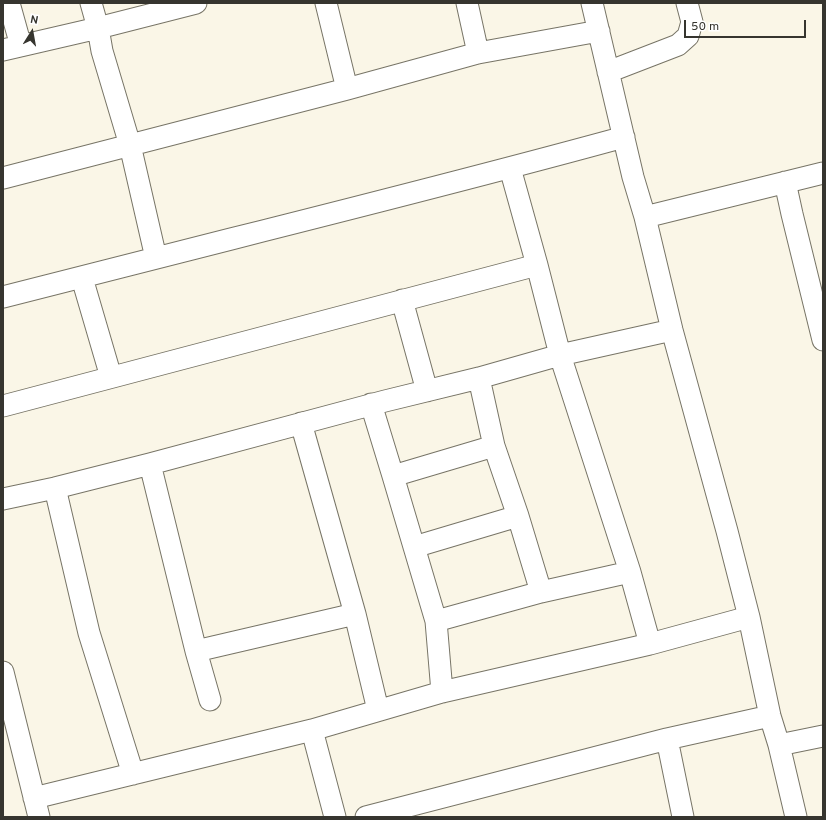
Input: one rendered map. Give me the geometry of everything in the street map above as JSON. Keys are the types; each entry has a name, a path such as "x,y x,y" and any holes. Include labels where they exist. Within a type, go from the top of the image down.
{"street":[{"path":"9,3 12,48 98,28 184,4"},
{"path":"91,3 102,50 130,145 156,258"},
{"path":"326,3 347,89"},
{"path":"467,3 478,53"},
{"path":"592,3 633,177 645,217 672,330 749,617 770,716 779,745 796,817"},
{"path":"608,72 678,45 688,36 692,22 687,3"},
{"path":"3,178 347,89 478,53 599,31"},
{"path":"3,297 510,168 624,137"},
{"path":"510,168 560,355 630,572 650,644"},
{"path":"645,217 823,173"},
{"path":"785,182 792,214 818,295 823,340"},
{"path":"3,406 537,265"},
{"path":"82,278 111,377"},
{"path":"402,300 427,391"},
{"path":"3,499 55,488 150,464 371,404 479,378 560,355 672,330"},
{"path":"479,378 494,446 518,516 541,592"},
{"path":"371,404 436,621 442,692"},
{"path":"301,423 355,614 378,710"},
{"path":"393,476 494,446"},
{"path":"150,464 196,651 210,700"},
{"path":"55,488 90,633 133,774"},
{"path":"414,547 518,516"},
{"path":"436,621 541,592 630,572"},
{"path":"196,651 355,614"},
{"path":"3,672 36,807 133,774 312,730 442,692 650,644 749,617"},
{"path":"366,817 667,739 770,716"},
{"path":"312,730 336,817"},
{"path":"779,745 823,736"},
{"path":"667,739 683,817"}]}
